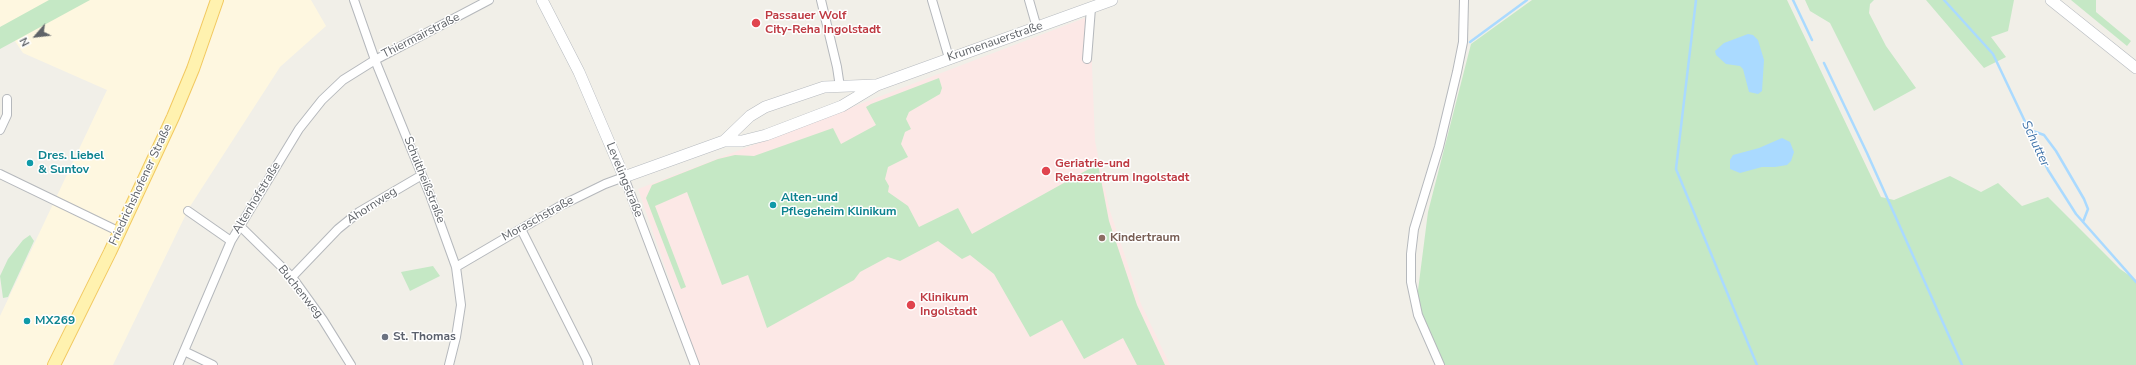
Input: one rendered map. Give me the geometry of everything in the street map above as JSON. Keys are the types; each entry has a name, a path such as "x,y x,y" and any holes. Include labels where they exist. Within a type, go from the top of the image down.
{"main road":[{"name":"Friedrichshofener Straße","path":"54,365 120,232 193,69 217,0"}],"street":[{"name":"Schultheißstraße","path":"354,0 375,60 422,175 456,267 461,305 456,337 449,365"},
{"name":"Thiermairstraße","path":"375,60 489,0"},
{"name":"Levelingstraße","path":"542,0 579,72 624,177 695,365"},
{"path":"821,0 844,99 842,106"},
{"path":"932,0 949,58"},
{"path":"1030,0 1037,28"},
{"name":"Krumenauerstraße","path":"624,177 724,141 742,142 754,138 842,106 877,85 1112,0"},
{"path":"1440,365 1418,315 1411,282 1411,254 1414,229 1439,147 1457,72 1463,42 1464,0"},
{"path":"2051,0 2136,68"},
{"path":"1087,58 1091,8"},
{"name":"Altenhofstraße","path":"178,365 231,241 299,129 343,80 375,60"},
{"name":"Krumenauerstraße","path":"724,141 746,120 765,107 824,87 877,85"},
{"path":"0,130 7,115 7,99"},
{"path":"746,120 746,130 754,138"},
{"path":"0,174 120,232"},
{"name":"Ahornweg","path":"292,278 338,229 359,212 422,175"},
{"name":"Moraschstraße","path":"456,267 580,196 624,177"},
{"path":"188,211 231,241"},
{"name":"Buchenweg","path":"240,226 292,278 323,320 351,365"},
{"path":"521,229 587,360 588,365"},
{"path":"184,351 213,365"}],"shaded area":[{"path":"0,0 311,0 326,26 280,67 189,208 113,365 0,365 0,316 107,90 23,53 4,25 0,27"},
{"name":"Klinikum Ingolstadt","path":"1090,16 1095,141 1109,208 1141,304 1170,365 699,365 638,189"}],"green space":[{"path":"49,0 90,0 0,49 0,27"},
{"path":"1532,0 1787,0 1881,197 1894,200 1950,176 1981,192 1998,183 2022,206 2048,197 2120,269 2136,280 2136,365 1444,365 1429,334 1417,298 1428,212 1471,44"},
{"path":"1805,0 1874,0 1870,4 1869,13 1886,46 1916,88 1874,111 1830,23 1810,11"},
{"path":"1926,0 2014,0 2008,31 1991,37 2006,57 1984,68"},
{"path":"2071,0 2096,0 2096,12 2131,41 2127,46"},
{"path":"939,78 942,88 940,94 909,112 906,119 911,129 905,132 901,144 908,157 888,167 885,179 889,186 888,192 908,206 919,227 958,208 972,234 1098,164 1109,221 1137,305 1165,365 1137,365 1123,338 1084,359 1062,320 1030,337 994,274 970,255 962,259 938,241 900,261 888,257 860,272 854,280 767,328 748,275 722,285 687,192 655,206 686,287 681,289 646,198 652,185 718,159 735,155 754,156 833,128 841,144 876,125 866,107"},
{"path":"30,235 34,241 8,297 3,298 0,276 8,259 23,240"},
{"path":"433,266 440,276 410,291 401,272"}],"water":[{"path":"1748,34 1753,35 1758,40 1764,60 1762,91 1758,94 1749,92 1743,69 1740,66 1726,64 1716,55 1715,51 1724,43"},
{"path":"1782,138 1790,142 1794,152 1791,161 1787,165 1762,167 1740,173 1730,169 1730,160 1733,155 1759,148"}],"waterway":[{"path":"1470,42 1527,0"},
{"path":"1696,0 1676,169 1757,365"},
{"path":"1793,0 1812,40"},
{"name":"Schutter","path":"1944,0 1993,54 2048,170 2076,214 2136,282"},
{"path":"1824,63 1867,153 1962,365"},
{"path":"2030,130 2044,135 2056,151 2084,199 2088,209 2083,222"}],"place":[{"name":"Passauer Wolf City-Reha Ingolstadt","path":"756,23"},
{"name":"Dres. Liebel & Suntov","path":"30,163"},
{"name":"Geriatrie-und Rehazentrum Ingolstadt","path":"1046,171"},
{"name":"Alten-und Pflegeheim Klinikum","path":"773,205"},
{"name":"Kindertraum","path":"1102,238"},
{"name":"Klinikum Ingolstadt","path":"911,305"},
{"name":"MX269","path":"27,321"},
{"name":"St. Thomas","path":"385,337"}]}
